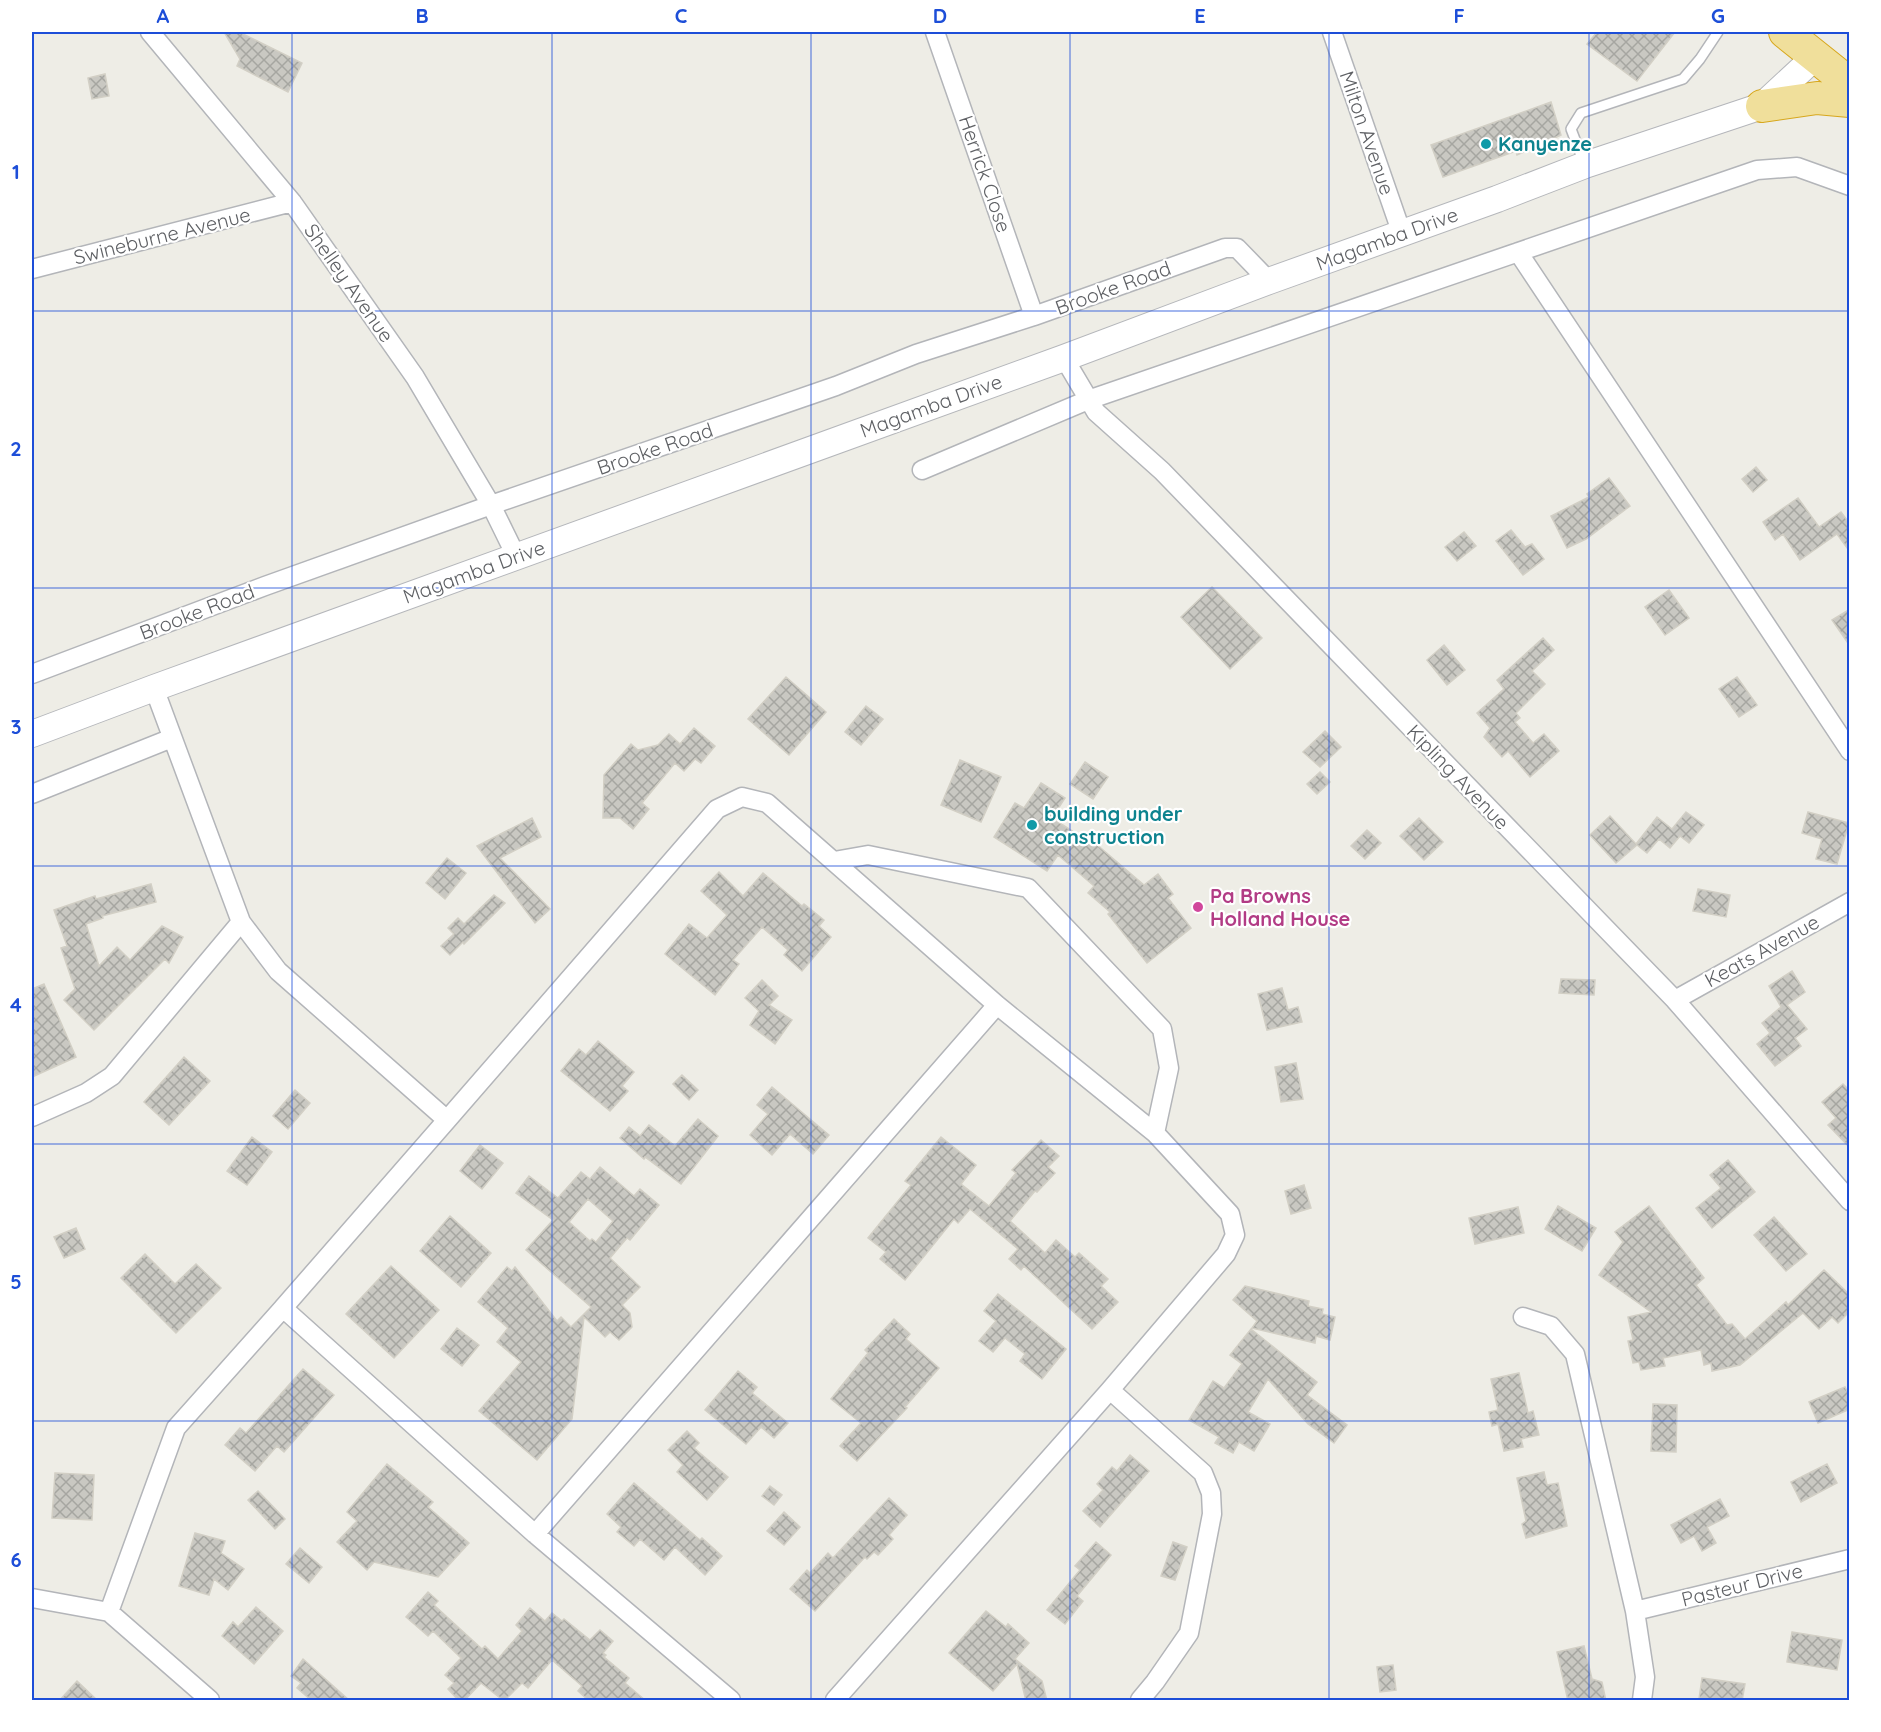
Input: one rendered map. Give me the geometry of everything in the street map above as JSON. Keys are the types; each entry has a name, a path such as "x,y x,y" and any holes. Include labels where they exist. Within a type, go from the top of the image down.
{"highway":[{"path":"1785,32 1850,84"},
{"path":"1761,106 1817,98 1850,101"}],"street":[{"name":"Shelley Avenue","path":"150,32 292,202 415,377 491,505 516,556"},
{"name":"Herrick Close","path":"935,32 1034,316"},
{"name":"Milton Avenue","path":"1332,32 1402,234"},
{"name":"Magamba Drive","path":"32,734 1064,358 1585,165 1761,106 1816,56"},
{"path":"922,470 1088,400 1757,170 1797,167 1850,186"},
{"name":"Swineburne Avenue","path":"32,269 292,202"},
{"name":"Brooke Road","path":"32,674 265,586 491,505 836,386 916,354 1034,316 1225,248 1237,248 1269,281"},
{"path":"1518,252 1850,751"},
{"name":"Kipling Avenue","path":"1064,358 1096,412 1162,471 1675,1000 1850,1201"},
{"path":"154,688 241,922 278,971 447,1120"},
{"path":"32,794 172,738"},
{"path":"109,1612 176,1428 717,809 742,797 767,803 997,1005 1155,1133 1230,1214 1235,1235 1226,1254 1110,1390 835,1701"},
{"path":"834,861 868,855 1028,888 1162,1029 1169,1068 1155,1133"},
{"name":"Keats Avenue","path":"1675,1000 1850,902"},
{"path":"32,1117 86,1093 112,1076 241,922"},
{"path":"535,1534 997,1005"},
{"path":"283,1308 535,1534 731,1701"},
{"path":"1523,1317 1551,1326 1575,1354 1635,1611 1646,1677 1642,1701"},
{"path":"1110,1390 1203,1473 1211,1493 1212,1514 1189,1633 1140,1701"},
{"name":"Pasteur Drive","path":"1635,1611 1850,1559"},
{"path":"32,1598 109,1612 210,1701"}],"lane":[{"path":"1585,165 1571,129 1581,113 1683,79 1718,32"}],"building":[{"path":"224,32 239,32 302,63 288,92 237,66 240,59"},
{"path":"1597,32 1675,32 1637,81 1587,44"},
{"path":"105,74 109,96 92,99 88,78"},
{"path":"1551,102 1561,135 1517,155 1516,151 1443,177 1431,145"},
{"path":"1756,467 1767,480 1753,492 1742,479"},
{"path":"1609,478 1630,506 1586,539 1567,548 1551,516 1589,497 1587,494"},
{"path":"1798,498 1819,527 1841,512 1850,524 1850,552 1837,534 1800,560 1783,534 1775,540 1763,522"},
{"path":"1511,530 1525,547 1532,544 1544,559 1523,575 1496,541"},
{"path":"1464,532 1476,546 1457,561 1445,547"},
{"path":"1212,587 1262,638 1230,669 1181,617"},
{"path":"1669,590 1689,618 1665,635 1645,607"},
{"path":"1850,609 1850,646 1832,620"},
{"path":"1543,638 1554,650 1532,671 1545,684 1516,713 1520,718 1515,722 1533,743 1544,734 1559,751 1530,777 1508,751 1502,757 1484,737 1490,728 1477,713 1504,689 1497,680"},
{"path":"1444,645 1465,670 1447,685 1427,660"},
{"path":"786,677 826,712 789,755 748,719"},
{"path":"1737,677 1757,705 1739,717 1719,689"},
{"path":"866,706 883,719 861,745 845,732"},
{"path":"694,728 715,746 701,763 695,759 684,771 675,763 642,803 649,809 633,829 620,818 603,818 604,775 631,744 638,750 658,745 669,734 680,744"},
{"path":"1325,731 1341,747 1320,767 1303,752"},
{"path":"960,760 1001,777 981,822 941,805"},
{"path":"1085,762 1108,777 1093,799 1070,784"},
{"path":"1320,772 1330,782 1317,794 1307,784"},
{"path":"1041,783 1065,798 1052,818 1086,840 1088,837 1144,885 1158,874 1173,894 1168,898 1191,928 1147,963 1108,914 1110,912 1088,893 1094,886 1058,855 1047,871 994,837 1015,803 1024,808"},
{"path":"1686,812 1704,825 1689,843 1680,836 1670,848 1659,839 1647,853 1637,845 1616,863 1590,835 1610,816 1636,844 1657,817 1672,829"},
{"path":"1808,812 1849,823 1837,864 1816,859 1822,839 1802,833"},
{"path":"532,818 541,837 500,858 550,909 535,923 477,846"},
{"path":"1419,818 1443,842 1424,860 1400,836"},
{"path":"1367,830 1381,843 1365,859 1351,846"},
{"path":"447,858 466,873 445,899 426,883"},
{"path":"719,872 743,896 763,873 802,906 804,904 824,920 819,926 831,937 802,971 784,955 788,950 762,927 733,960 739,964 715,995 665,954 689,924 707,938 727,915 701,891"},
{"path":"151,884 156,902 102,916 103,918 86,924 99,966 117,947 130,960 162,926 183,937 169,963 165,959 94,1030 64,1000 75,989 61,948 67,946 54,910 95,896 96,899"},
{"path":"1698,889 1730,895 1726,917 1693,911"},
{"path":"494,895 505,903 450,955 441,946 454,934 448,928 458,918 464,924"},
{"path":"1792,971 1805,992 1787,1005 1807,1029 1795,1038 1801,1046 1775,1066 1757,1044 1770,1033 1762,1023 1781,1007 1769,986"},
{"path":"1561,979 1595,980 1594,995 1559,993"},
{"path":"762,980 778,996 769,1005 792,1020 775,1044 750,1025 759,1011 745,998"},
{"path":"44,984 76,1057 32,1077 32,989"},
{"path":"1282,988 1288,1010 1298,1007 1302,1022 1267,1030 1258,994"},
{"path":"598,1041 634,1072 622,1086 628,1091 610,1111 561,1071 579,1049 586,1055"},
{"path":"184,1057 210,1081 169,1125 144,1102"},
{"path":"1296,1063 1303,1099 1281,1102 1275,1067"},
{"path":"682,1075 698,1090 689,1100 673,1084"},
{"path":"1843,1084 1850,1091 1850,1148 1828,1125 1836,1118 1822,1102"},
{"path":"772,1087 829,1135 813,1154 790,1134 772,1155 750,1135 768,1114 757,1105"},
{"path":"295,1090 310,1103 288,1129 273,1116"},
{"path":"698,1119 718,1136 681,1184 645,1157 644,1159 620,1138 629,1127 640,1136 649,1125 675,1146"},
{"path":"252,1137 272,1152 247,1185 227,1171"},
{"path":"941,1137 976,1165 961,1184 989,1206 1016,1173 1012,1170 1041,1140 1059,1156 1048,1167 1055,1173 1037,1192 1035,1191 1010,1221 1045,1253 1056,1240 1075,1257 1079,1253 1108,1279 1101,1286 1118,1302 1092,1329 1024,1266 1021,1270 1009,1259 1018,1249 970,1209 958,1223 954,1219 905,1280 880,1259 886,1252 868,1238 911,1185 905,1181"},
{"path":"480,1145 503,1163 482,1189 460,1171"},
{"path":"1728,1160 1755,1192 1712,1228 1696,1208 1721,1188 1710,1175"},
{"path":"600,1167 634,1196 640,1189 659,1205 630,1240 627,1238 610,1258 640,1287 622,1305 630,1313 632,1327 619,1340 610,1332 605,1337 584,1317 572,1419 537,1460 479,1411 521,1362 497,1342 508,1328 478,1302 507,1267 512,1271 515,1267 557,1321 561,1317 571,1327 591,1307 526,1250 553,1220 516,1193 529,1176 558,1198 581,1172 590,1179","holes":["588,1199 613,1221 596,1242 592,1239 590,1241 569,1222"]},
{"path":"1304,1185 1311,1208 1291,1214 1285,1191"},
{"path":"1558,1206 1596,1228 1582,1251 1545,1229"},
{"path":"1649,1206 1704,1278 1696,1285 1727,1325 1732,1324 1745,1339 1786,1302 1788,1305 1824,1270 1850,1295 1850,1311 1838,1323 1832,1317 1819,1329 1803,1313 1740,1365 1712,1371 1711,1363 1704,1365 1701,1350 1663,1358 1665,1366 1641,1370 1639,1362 1633,1363 1628,1341 1633,1340 1628,1317 1651,1312 1599,1275 1623,1242 1615,1232"},
{"path":"1518,1207 1524,1233 1475,1244 1469,1218"},
{"path":"450,1216 491,1253 461,1287 420,1251"},
{"path":"1774,1217 1807,1254 1786,1271 1754,1235"},
{"path":"76,1228 85,1249 64,1258 54,1237"},
{"path":"145,1254 175,1284 196,1264 221,1288 176,1333 121,1278"},
{"path":"391,1266 439,1310 394,1358 346,1314"},
{"path":"1245,1286 1309,1301 1308,1306 1323,1309 1322,1314 1335,1317 1330,1340 1316,1336 1315,1343 1252,1328 1257,1321 1233,1300"},
{"path":"998,1294 1066,1349 1042,1379 1020,1361 1025,1354 1005,1338 993,1352 979,1341 996,1321 984,1311"},
{"path":"894,1319 910,1334 906,1339 939,1368 905,1407 907,1408 857,1461 840,1446 861,1423 831,1399 868,1353 865,1350"},
{"path":"457,1328 479,1345 462,1366 441,1349"},
{"path":"1251,1329 1317,1382 1307,1395 1347,1425 1334,1443 1308,1424 1268,1379 1248,1412 1270,1424 1254,1451 1239,1442 1233,1453 1215,1443 1219,1437 1189,1420 1213,1381 1224,1388 1242,1364 1230,1355"},
{"path":"303,1369 334,1395 284,1452 277,1446 255,1471 225,1445 240,1428 246,1433"},
{"path":"738,1371 757,1387 752,1393 788,1423 774,1438 761,1427 746,1444 705,1410"},
{"path":"1519,1373 1528,1413 1533,1411 1539,1435 1521,1439 1523,1447 1504,1451 1498,1424 1492,1426 1489,1412 1498,1410 1491,1379"},
{"path":"1845,1387 1850,1397 1850,1409 1818,1423 1809,1402"},
{"path":"1653,1404 1677,1405 1676,1452 1651,1451"},
{"path":"687,1431 699,1443 694,1448 728,1477 707,1500 677,1472 683,1465 668,1450"},
{"path":"1130,1455 1149,1471 1100,1527 1083,1511 1103,1490 1097,1484 1112,1467 1117,1471"},
{"path":"387,1464 433,1502 428,1507 469,1543 438,1577 374,1562 367,1570 337,1542 357,1521 347,1512"},
{"path":"1827,1464 1837,1483 1801,1502 1791,1482"},
{"path":"1544,1472 1547,1485 1558,1483 1567,1526 1526,1538 1522,1524 1526,1521 1517,1478"},
{"path":"55,1473 94,1475 92,1520 52,1518"},
{"path":"634,1483 722,1556 705,1575 675,1547 664,1560 640,1539 634,1546 617,1532 621,1527 607,1514"},
{"path":"770,1486 782,1495 774,1505 762,1496"},
{"path":"258,1491 285,1519 275,1529 248,1500"},
{"path":"889,1498 907,1515 889,1535 893,1539 878,1555 874,1552 867,1559 865,1557 815,1611 790,1589 807,1570 810,1573 828,1553 833,1558"},
{"path":"1720,1499 1729,1516 1707,1527 1716,1543 1702,1551 1694,1536 1681,1543 1671,1525"},
{"path":"784,1512 800,1527 784,1545 767,1531"},
{"path":"195,1533 225,1541 221,1553 244,1569 228,1590 214,1579 209,1595 179,1586"},
{"path":"1096,1542 1111,1555 1077,1596 1083,1601 1065,1624 1047,1610 1080,1570 1075,1566"},
{"path":"1173,1542 1187,1547 1175,1580 1161,1576"},
{"path":"300,1548 322,1567 309,1583 286,1564"},
{"path":"428,1592 438,1601 434,1605 482,1649 485,1646 498,1659 522,1631 516,1625 530,1608 545,1621 552,1613 562,1621 564,1619 590,1640 600,1630 613,1641 603,1653 606,1655 604,1657 629,1678 625,1683 646,1701 589,1701 578,1691 582,1686 552,1660 528,1688 522,1683 504,1701 481,1683 464,1701 459,1701 448,1689 454,1683 445,1675 461,1658 433,1631 428,1636 406,1617"},
{"path":"256,1607 283,1631 254,1664 222,1636 233,1622 238,1627"},
{"path":"986,1611 1006,1627 1008,1624 1029,1643 1015,1659 1042,1681 1047,1701 1026,1701 1017,1664 993,1691 949,1653"},
{"path":"1792,1632 1842,1640 1837,1670 1787,1662"},
{"path":"1584,1646 1592,1679 1602,1682 1606,1701 1568,1701 1557,1652"},
{"path":"303,1659 350,1701 312,1701 297,1688 301,1683 291,1676"},
{"path":"1393,1665 1396,1690 1380,1692 1377,1667"},
{"path":"1702,1678 1745,1684 1742,1701 1699,1699"},
{"path":"77,1681 98,1701 59,1701"}],"place":[{"name":"Kanyenze","path":"1486,144"},
{"name":"building under construction","path":"1032,825"},
{"name":"Pa Browns Holland House","path":"1198,907"}]}
